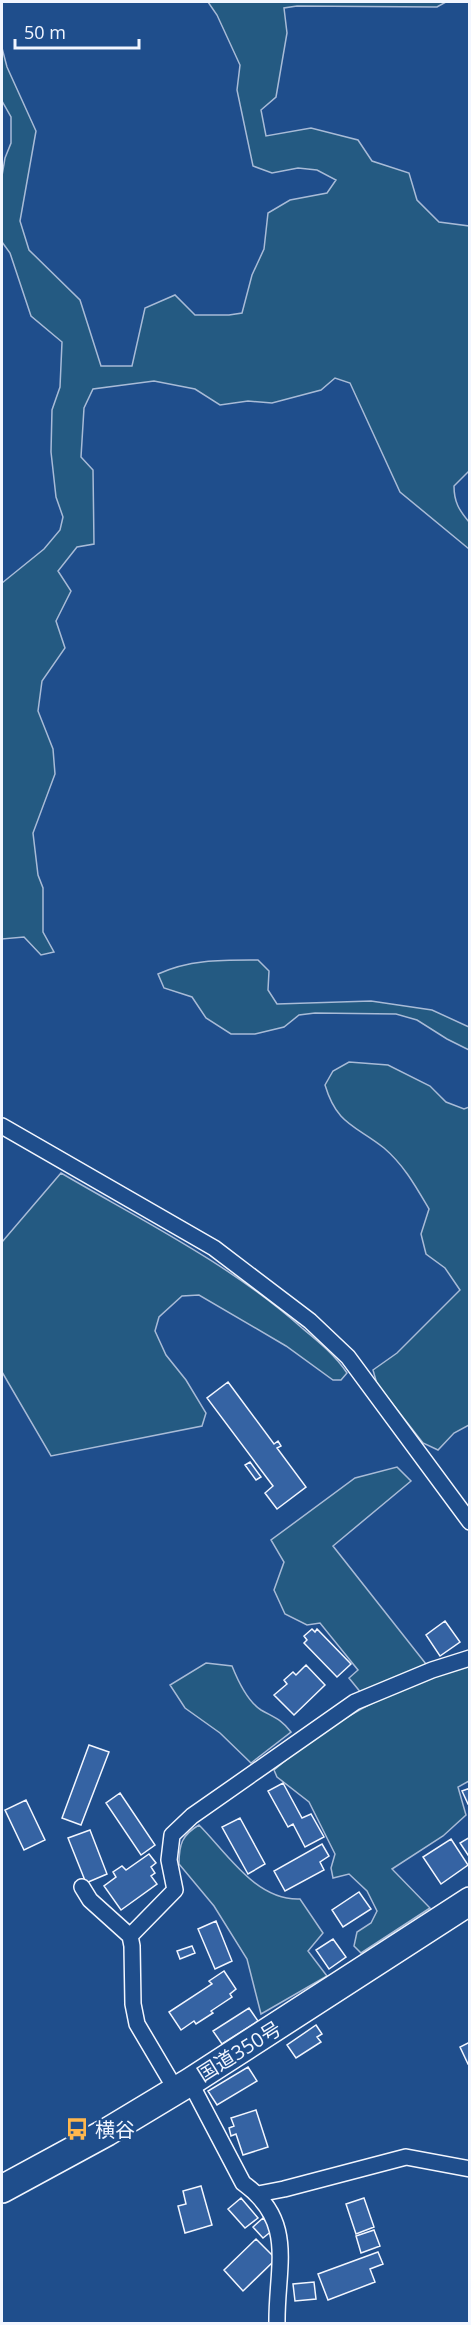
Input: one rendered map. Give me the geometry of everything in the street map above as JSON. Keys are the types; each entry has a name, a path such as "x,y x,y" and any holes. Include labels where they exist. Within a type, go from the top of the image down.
{"highway":[{"name":"国道350号","path":"2,2189 107,2132 183,2086 470,1901"}],"street":[{"path":"2,1126 214,1248 310,1321 348,1357 470,1522"},
{"path":"130,1936 175,1890 169,1860 172,1835 192,1816 355,1702 432,1670 470,1658"},
{"path":"82,1887 90,1900 130,1936 133,2004 137,2024 183,2086 243,2183 258,2194 277,2223 281,2245 277,2324"},
{"path":"258,2194 406,2157 470,2169"}],"shaded area":[{"path":"208,2 446,2 437,7 297,6 284,8 287,33 276,97 261,110 266,136 311,128 358,140 372,161 409,173 417,200 439,222 469,226 469,471 454,486 458,506 469,522 469,549 400,492 350,383 335,378 321,390 272,403 248,401 220,405 195,389 154,381 93,389 84,408 81,457 93,470 94,544 77,547 58,571 71,591 56,621 65,648 42,681 38,711 53,749 55,774 33,833 38,875 43,888 43,932 54,952 41,955 24,937 2,939 2,583 44,549 60,530 63,517 56,497 51,452 52,410 60,387 62,342 31,316 10,253 2,242 2,176 5,158 11,143 11,117 2,101 2,48 7,67 36,131 20,221 29,250 80,300 101,366 132,366 145,308 175,295 195,315 242,313 252,275 264,249 268,213 290,200 327,193 336,180 317,170 298,168 272,173 253,166 237,90 240,65 217,15"},
{"path":"220,960 258,960 269,971 268,990 277,1004 371,1001 432,1010 469,1027 469,1050 417,1020 396,1014 315,1013 299,1015 284,1027 255,1034 231,1034 206,1018 192,997 164,988 158,974 195,963"},
{"path":"349,1062 388,1065 430,1086 446,1102 464,1109 469,1107 469,1425 454,1433 438,1450 423,1443 377,1384 373,1370 397,1353 460,1290 445,1268 426,1254 421,1234 429,1209 409,1177 384,1148 341,1116 330,1098 325,1085 333,1071"},
{"path":"61,1173 216,1263 274,1305 321,1344 347,1373 341,1380 333,1380 286,1346 199,1295 182,1296 159,1317 155,1331 166,1355 186,1380 206,1413 202,1426 51,1456 2,1372 2,1242"},
{"path":"397,1467 411,1481 333,1546 426,1664 362,1694 349,1678 358,1670 320,1623 307,1625 285,1614 274,1590 284,1562 271,1540 355,1478"},
{"path":"206,1663 232,1666 251,1701 261,1710 281,1721 291,1732 251,1763 220,1733 185,1708 170,1685"},
{"path":"469,1665 469,1781 458,1787 466,1815 443,1836 392,1869 430,1908 361,1953 354,1946 357,1932 371,1923 377,1911 367,1891 349,1874 333,1878 331,1868 335,1854 309,1802 277,1777 274,1770 318,1735 366,1707 416,1683"},
{"path":"199,1825 256,1884 284,1898 300,1899 323,1933 308,1951 327,1976 261,2014 247,1959 214,1906 179,1864 185,1836"}],"building":[{"path":"228,1382 274,1444 278,1441 281,1446 277,1448 306,1487 277,1509 265,1493 273,1486 207,1398"},
{"path":"250,1462 261,1477 256,1480 245,1465"},
{"path":"445,1621 460,1642 440,1656 426,1635"},
{"path":"312,1629 315,1632 317,1629 351,1664 337,1677 304,1643 307,1640 304,1636"},
{"path":"306,1665 325,1685 294,1715 274,1695 287,1684 284,1680 293,1672 296,1675"},
{"path":"89,1745 109,1752 81,1825 62,1818"},
{"path":"283,1783 302,1818 311,1814 324,1837 305,1847 293,1824 288,1827 268,1791"},
{"path":"470,1788 470,1803 468,1804 462,1791"},
{"path":"120,1793 155,1845 141,1855 106,1803"},
{"path":"26,1800 45,1840 24,1850 5,1810"},
{"path":"240,1818 265,1864 248,1874 222,1827"},
{"path":"90,1830 107,1874 86,1883 68,1838"},
{"path":"470,1837 470,1858 460,1843"},
{"path":"451,1839 468,1865 441,1884 423,1857"},
{"path":"322,1844 329,1856 320,1862 324,1870 285,1891 274,1871"},
{"path":"149,1854 156,1863 151,1867 155,1873 151,1876 157,1884 121,1910 104,1886 116,1877 113,1872 122,1866 126,1870"},
{"path":"359,1892 371,1909 343,1927 332,1910"},
{"path":"216,1921 232,1961 215,1969 198,1929"},
{"path":"333,1939 346,1957 329,1969 316,1950"},
{"path":"192,1946 195,1953 180,1959 177,1951"},
{"path":"224,1971 236,1989 230,1994 232,1997 196,2024 194,2021 181,2030 169,2012 212,1984 209,1981"},
{"path":"249,2008 258,2021 222,2044 213,2031"},
{"path":"316,2025 322,2034 317,2037 321,2042 296,2058 287,2045"},
{"path":"470,2042 470,2063 468,2064 460,2047"},
{"path":"248,2067 257,2081 217,2105 208,2091"},
{"path":"256,2110 268,2147 243,2155 236,2134 231,2136 229,2128 234,2126 231,2118"},
{"path":"201,2186 212,2225 185,2233 178,2206 186,2204 183,2191"},
{"path":"241,2198 258,2218 245,2228 228,2209"},
{"path":"364,2198 374,2227 356,2234 346,2204"},
{"path":"263,2218 273,2230 263,2238 253,2227"},
{"path":"374,2230 380,2246 361,2253 356,2236"},
{"path":"256,2239 276,2259 243,2291 224,2270"},
{"path":"378,2252 383,2264 370,2269 375,2282 328,2300 318,2274"},
{"path":"314,2282 316,2299 295,2301 293,2284"}],"place":[{"name":"横谷","path":"77,2129"}]}
